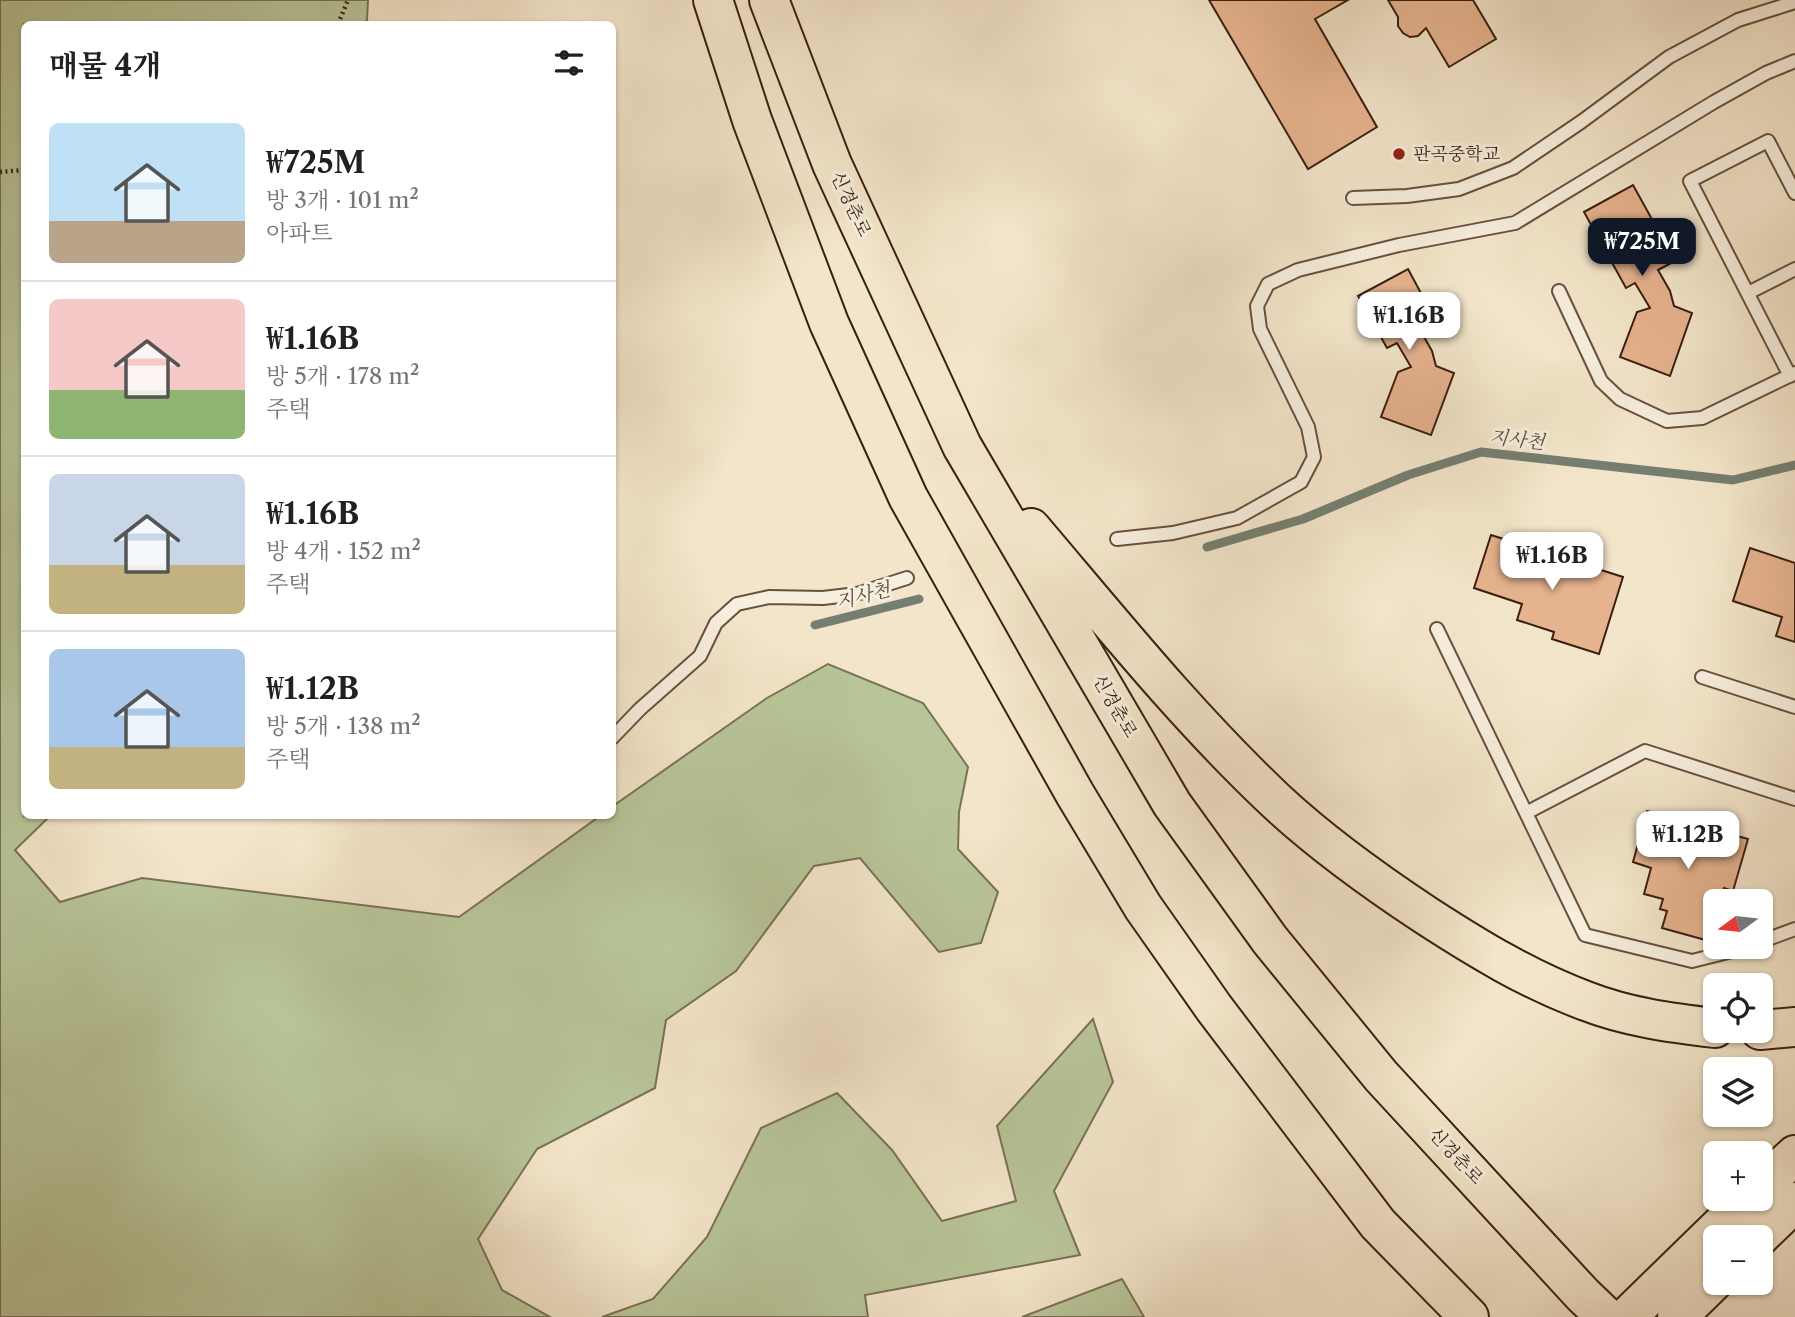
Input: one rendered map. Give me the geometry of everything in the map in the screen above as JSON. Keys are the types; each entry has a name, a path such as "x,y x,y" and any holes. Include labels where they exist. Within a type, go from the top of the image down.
{"highway":[{"path":"713,0 752,120 829,323 908,497 1075,794 1143,906 1214,1008 1447,1317"},
{"name":"신경춘로","path":"769,0 832,164 962,446 1172,804 1270,940 1381,1076 1595,1306"},
{"path":"962,446 1181,704 1223,749 1277,802 1375,882 1466,942 1526,975 1587,1002 1632,1015 1703,1027"},
{"path":"1773,1029 1795,1027"},
{"path":"1773,1176 1795,1155"},
{"path":"1771,1225 1795,1202"},
{"path":"1627,1317 1736,1211"},
{"path":"1378,1224 1469,1317"},
{"path":"1677,1317 1703,1292"}],"lane":[{"path":"1353,198 1407,196 1459,189 1513,168 1669,57 1738,20 1795,2"},
{"path":"1116,539 1173,533 1237,518 1301,482 1314,457 1308,427 1260,329 1257,306 1268,284 1298,270 1399,245 1515,223 1713,102 1766,73 1795,61"},
{"path":"1559,291 1601,381 1620,399 1667,421 1702,418 1792,374 1690,181 1768,141 1795,193"},
{"path":"1748,293 1795,269"},
{"path":"616,734 700,656 716,623 737,604 769,597 823,598 857,594 907,579"},
{"path":"1437,629 1585,935 1692,961 1703,958"},
{"path":"1702,677 1795,707"},
{"path":"1525,813 1645,751 1795,799"},
{"path":"1773,937 1795,929"}],"path":[{"path":"339,21 348,0"},
{"path":"0,172 21,170"}],"green space":[{"path":"0,0 368,0 366,21 21,21 21,819 47,819 15,850 60,902 142,878 459,917 596,819 616,819 616,804 767,698 828,664 923,703 968,767 959,812 958,849 998,892 981,943 939,952 860,858 814,866 736,971 666,1020 655,1088 537,1149 478,1239 502,1290 550,1317 0,1317"},
{"path":"1093,1019 1113,1082 1054,1191 1080,1255 865,1295 868,1317 602,1317 653,1299 707,1237 761,1128 837,1093 892,1150 942,1221 1016,1201 997,1126"},
{"path":"1122,1279 1144,1317 1022,1317"}],"building":[{"path":"1209,0 1348,0 1315,19 1377,127 1308,169"},
{"path":"1388,0 1473,0 1496,39 1449,67 1426,28 1418,36 1410,37 1403,33"},
{"path":"1633,185 1675,261 1658,270 1670,291 1674,306 1692,313 1670,376 1620,357 1637,312 1650,308 1635,283 1626,288 1584,212"},
{"path":"1408,269 1436,321 1420,330 1432,351 1436,366 1454,373 1431,435 1381,417 1398,372 1411,367 1397,343 1387,348 1358,296"},
{"path":"1491,535 1623,577 1599,654 1552,639 1554,632 1517,620 1522,604 1474,588"},
{"path":"1750,548 1795,563 1795,642 1776,636 1782,617 1733,601"},
{"path":"1647,811 1748,839 1734,889 1703,889 1703,939 1662,928 1667,911 1660,909 1663,899 1644,894 1651,868 1633,862"}],"waterway":[{"name":"지사천","path":"1207,547 1303,519 1408,475 1481,452 1733,480 1795,465"},
{"name":"지사천","path":"815,625 919,599"}],"place":[{"name":"판곡중학교","path":"1399,154"}]}
